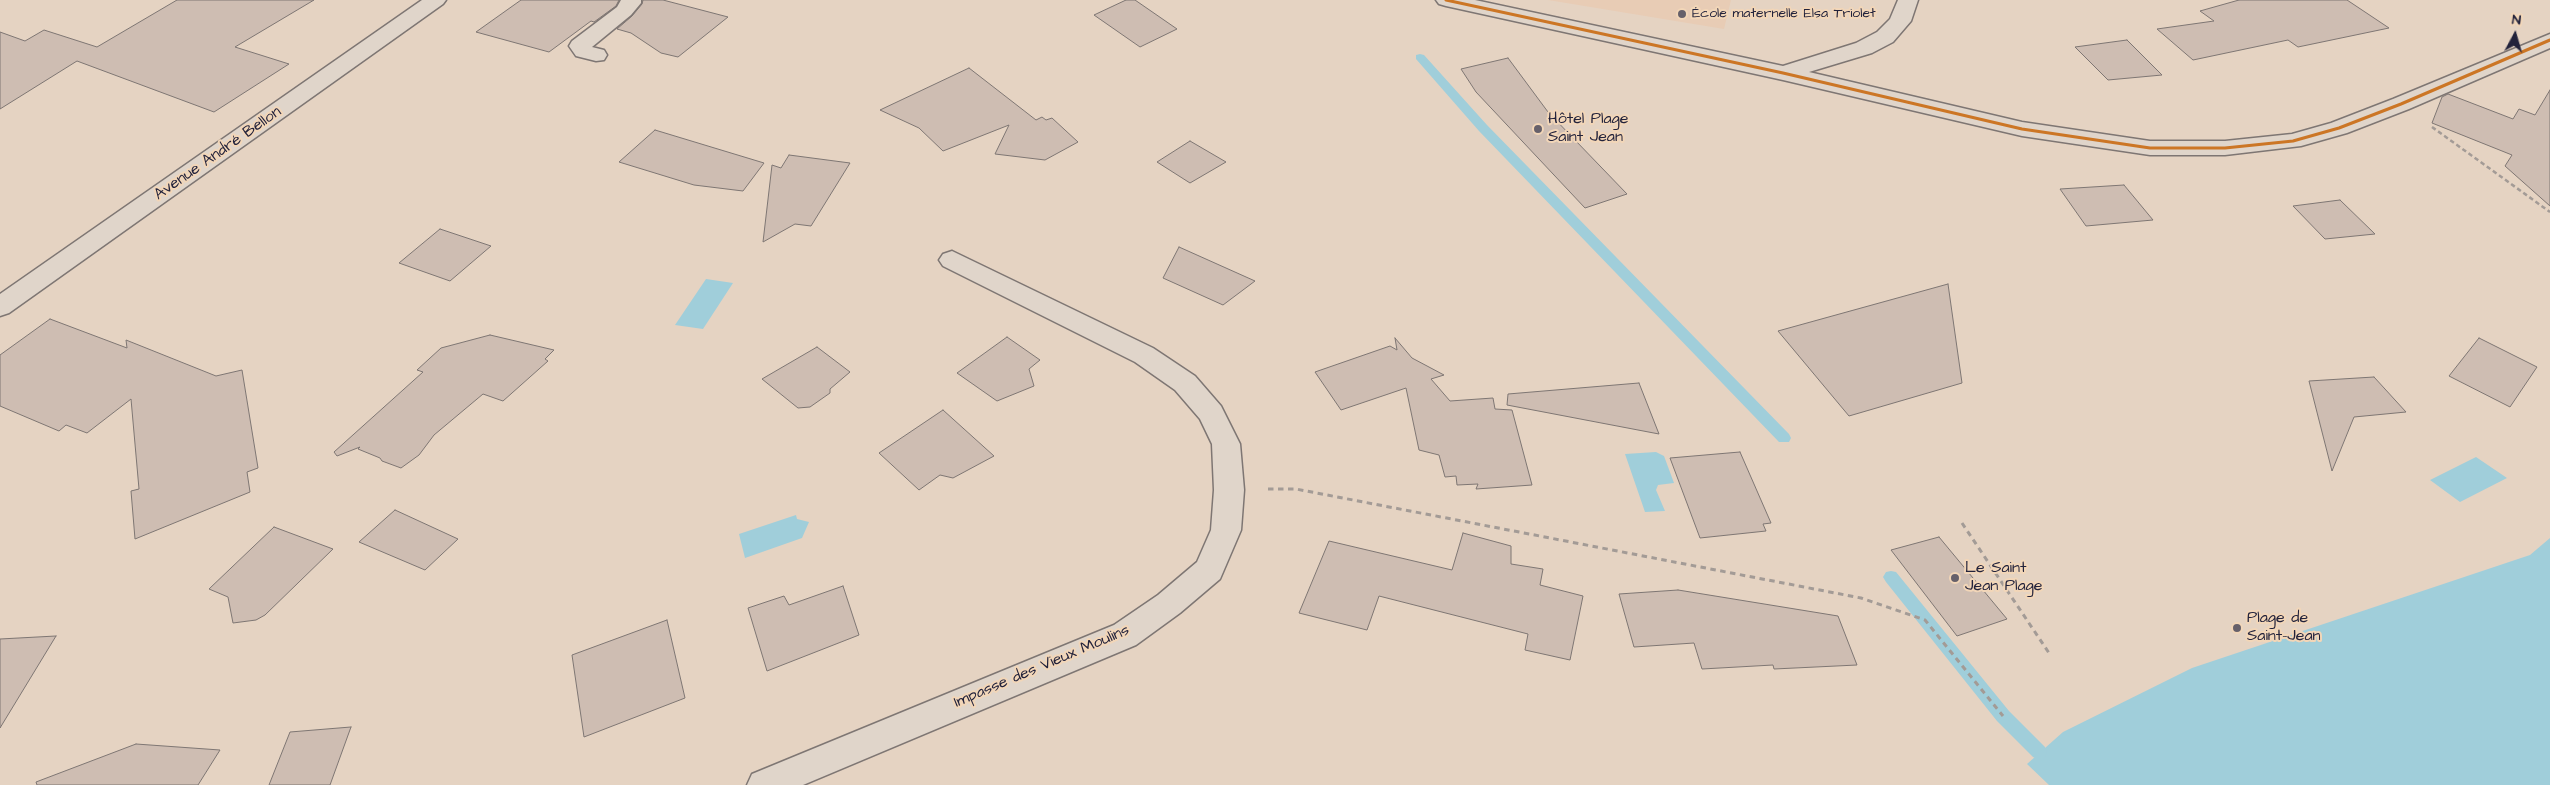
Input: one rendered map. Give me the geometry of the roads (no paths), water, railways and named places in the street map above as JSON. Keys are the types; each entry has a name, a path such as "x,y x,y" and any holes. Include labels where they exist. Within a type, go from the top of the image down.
{"street":[{"name":"Avenue André Bellon","path":"0,307 436,0"},
{"path":"596,55 584,51 580,46 624,11 631,0"},
{"path":"1446,0 1783,73 2022,128 2085,140 2150,148 2225,148 2293,141 2339,128 2401,104 2550,40"},
{"path":"1783,73 1864,48 1885,37 1900,21 1908,0"},
{"name":"Impasse des Vieux Moulins","path":"764,785 1124,635 1169,604 1209,570 1226,530 1230,490 1226,444 1212,413 1185,383 1144,355 952,260"}],"water":[{"path":"706,279 733,283 703,329 675,325"},
{"path":"1656,452 1664,456 1674,483 1658,485 1656,490 1665,511 1645,512 1625,454"},
{"path":"2476,457 2507,478 2460,502 2430,480"},
{"path":"796,515 797,519 809,522 802,538 745,558 739,534"},
{"path":"2550,538 2550,785 2049,785 2027,764 2063,732 2192,668 2530,555"}],"waterway":[{"path":"1420,57 1483,128 1784,438"},
{"path":"1891,577 2003,716 2039,752"}],"place":[{"name":"École maternelle Elsa Triolet","path":"1682,14"},
{"name":"Hôtel Plage Saint Jean","path":"1538,129"},
{"name":"Le Saint Jean Plage","path":"1955,578"},
{"name":"Plage de Saint-Jean","path":"2237,628"}]}
